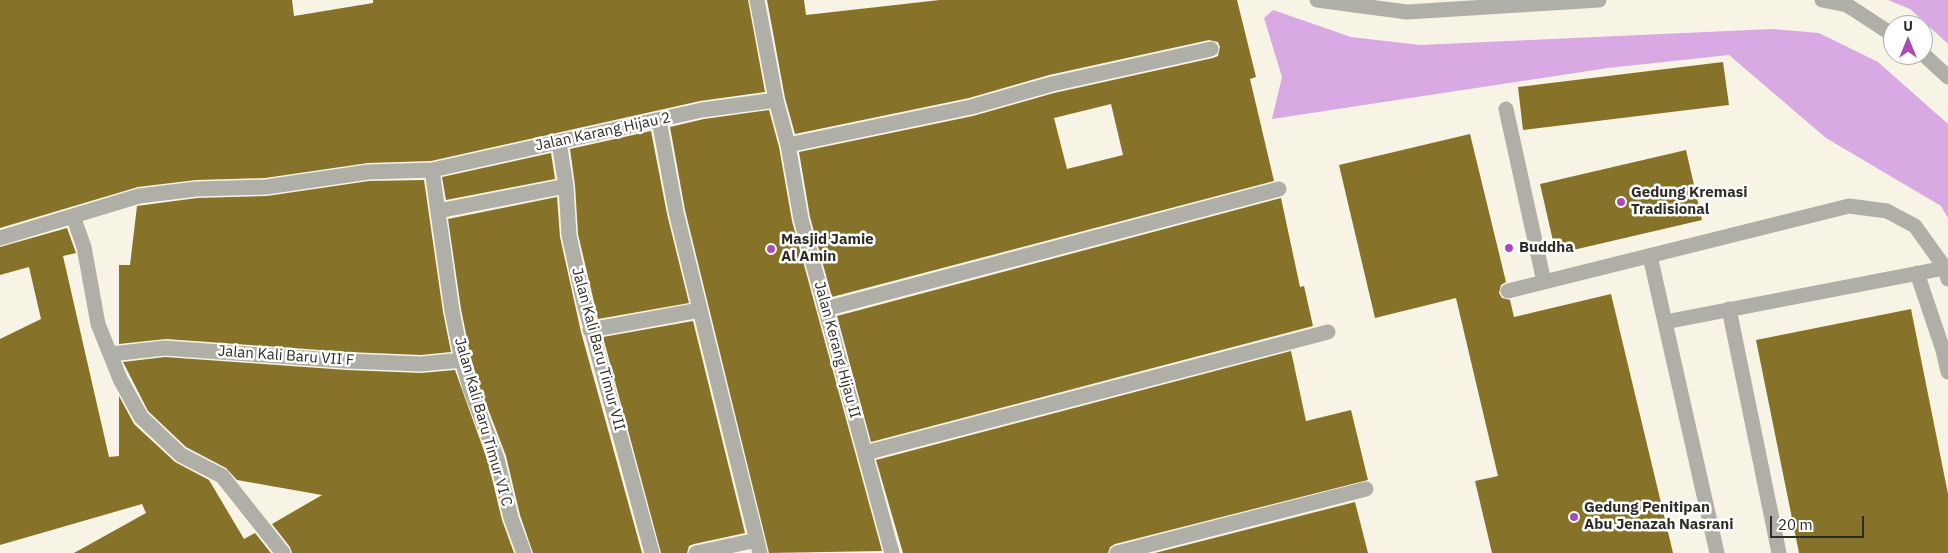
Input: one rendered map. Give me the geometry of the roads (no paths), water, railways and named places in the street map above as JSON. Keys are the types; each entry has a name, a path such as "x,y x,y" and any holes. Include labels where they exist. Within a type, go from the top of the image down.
{"street":[{"name":"Jalan Kerang Hijau II","path":"757,0 776,100 788,145 801,219 892,553"},
{"path":"1317,0 1407,12 1599,0"},
{"path":"1822,0 1847,5 1883,28"},
{"path":"788,145 971,107 1052,84 1211,49"},
{"path":"1933,63 1948,77"},
{"name":"Jalan Karang Hijau 2","path":"0,238 139,196 196,189 266,187 368,172 432,170 702,110 776,100"},
{"path":"1506,109 1544,282"},
{"path":"658,120 676,212 759,546 696,553"},
{"name":"Jalan Kali Baru Timur VII","path":"559,142 566,186 569,235 590,330 612,401 652,553"},
{"name":"Jalan Kali Baru Timur VI C","path":"432,170 452,311 462,360 470,388 497,459 511,518 524,553"},
{"path":"438,210 566,186"},
{"path":"825,309 1279,189"},
{"path":"1508,291 1849,206 1887,210 1915,226 1946,273"},
{"path":"73,216 84,247 98,324 120,379 141,417 182,454 222,476 283,553"},
{"path":"1650,256 1716,553"},
{"path":"1664,322 1917,273 1946,273"},
{"path":"1917,273 1943,350 1948,372"},
{"path":"1729,309 1780,553"},
{"path":"590,330 700,310"},
{"path":"865,453 1328,332"},
{"name":"Jalan Kali Baru VII F","path":"110,354 165,348 346,361 421,364 462,360"},
{"path":"1117,553 1366,489"}],"place":[{"name":"Gedung Kremasi Tradisional","path":"1621,202"},
{"name":"Buddha","path":"1509,248"},
{"name":"Masjid Jamie Al Amin","path":"771,249"},
{"name":"Gedung Penitipan Abu Jenazah Nasrani","path":"1574,517"}]}
